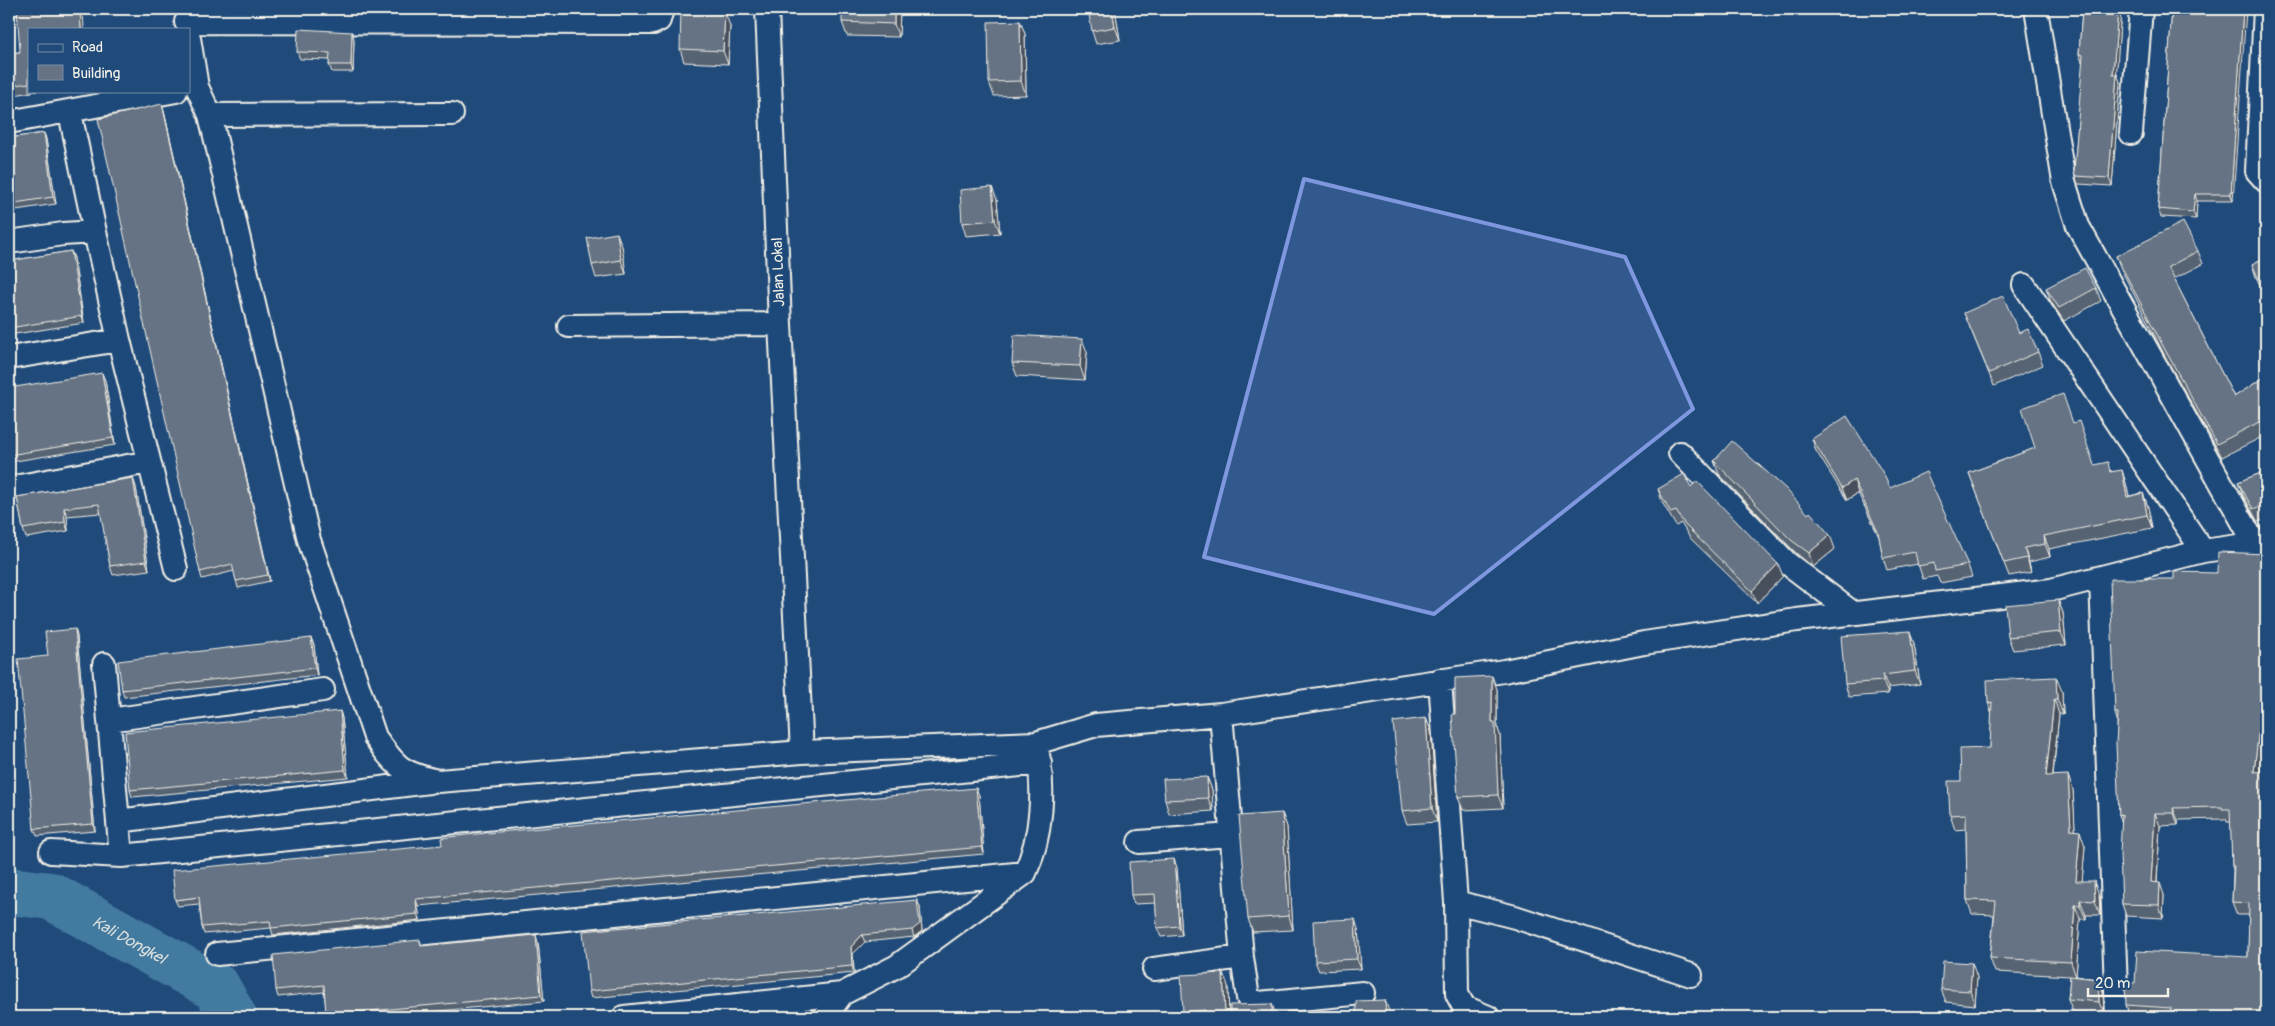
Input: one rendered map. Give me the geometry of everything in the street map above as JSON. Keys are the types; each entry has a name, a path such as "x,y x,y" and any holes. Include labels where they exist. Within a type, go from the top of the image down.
{"street":[{"path":"186,24 653,23 659,20 662,9"},
{"name":"Jalan Lokal","path":"569,326 780,324 767,9"},
{"path":"52,852 121,856 1038,753 1096,725 1220,714 1504,671 1644,643 1853,613 2051,590 2101,579 2203,551 2261,543 2078,226 2064,182 2036,9"},
{"path":"2131,133 2141,9"},
{"path":"2265,9 2257,171 2266,182"},
{"path":"9,122 70,113 172,92"},
{"path":"190,92 210,115 309,540 374,737 392,761 413,776 438,780"},
{"path":"70,113 119,340 176,569"},
{"path":"210,115 452,114"},
{"path":"9,242 63,234 95,232"},
{"path":"2024,285 2203,551"},
{"path":"780,324 802,752"},
{"path":"9,358 119,340"},
{"path":"1680,453 1787,563 1853,613"},
{"path":"9,488 149,462"},
{"path":"2101,579 2117,1017"},
{"path":"104,664 121,856"},
{"path":"1440,680 1456,902 1457,994 1464,1007 1488,1017"},
{"path":"109,720 323,690"},
{"path":"1220,714 1242,957 1248,998 1259,1003 1292,1009 1363,993"},
{"path":"118,821 438,780 802,752 1038,753"},
{"path":"624,1017 842,994 897,966 1026,872 1032,859 1040,826 1038,753"},
{"path":"1139,842 1230,835"},
{"path":"217,954 1026,872"},
{"path":"1456,902 1515,918 1691,975"},
{"path":"1154,969 1242,957"},
{"path":"825,1017 842,994"}],"highlighted area":[{"path":"1304,179 1625,257 1693,409 1434,614 1204,557"}],"building":[{"path":"17,9 80,9 81,28 28,28 28,83 9,86 9,53 20,52"},
{"path":"842,9 894,9 894,24 842,22"},
{"path":"1088,9 1112,9 1115,27 1092,31"},
{"path":"2082,9 2118,9 2113,74 2117,74 2109,178 2075,176 2074,172 2083,55 2079,54"},
{"path":"2172,9 2243,9 2231,194 2195,194 2193,212 2158,209"},
{"path":"681,10 725,12 723,51 680,49"},
{"path":"1020,21 1021,81 989,82 988,22"},
{"path":"298,29 352,32 351,65 329,65 330,53 297,52"},
{"path":"162,104 268,575 236,581 232,564 200,572 98,119"},
{"path":"44,133 53,197 9,204 9,138"},
{"path":"992,187 995,220 962,223 960,190"},
{"path":"2183,222 2198,251 2168,267 2234,397 2266,376 2266,430 2261,421 2217,444 2116,256"},
{"path":"617,233 621,260 592,265 587,238"},
{"path":"71,251 82,316 9,328 9,261"},
{"path":"2266,257 2266,295 2252,264"},
{"path":"2085,268 2096,288 2059,308 2046,288"},
{"path":"2003,296 2019,333 2028,329 2038,352 1989,373 1964,313"},
{"path":"1014,335 1082,339 1080,366 1012,363"},
{"path":"102,373 113,438 9,455 9,388"},
{"path":"2063,394 2073,423 2079,421 2094,465 2108,462 2110,472 2122,470 2127,497 2143,493 2147,515 2044,536 2045,544 2024,548 2027,558 2004,563 1969,473 2035,448 2022,408"},
{"path":"1847,416 1883,473 1890,488 1926,472 1968,565 1935,571 1934,563 1918,566 1915,552 1883,558 1878,532 1854,480 1842,488 1812,439"},
{"path":"1732,441 1786,489 1808,514 1810,512 1830,535 1809,553 1791,540 1714,461"},
{"path":"2266,471 2266,504 2253,509 2238,482"},
{"path":"1684,474 1691,487 1697,481 1778,564 1752,591 1685,525 1676,511 1671,513 1658,489"},
{"path":"133,478 146,561 110,566 99,504 64,508 65,522 23,529 17,497"},
{"path":"2218,552 2266,554 2266,590 2262,590 2263,637 2266,638 2266,710 2261,710 2254,772 2266,771 2266,1017 2170,1017 2171,1008 2126,1005 2125,982 2135,983 2137,951 2248,957 2249,903 2232,902 2234,866 2232,866 2230,809 2222,809 2222,807 2173,808 2174,813 2155,813 2151,882 2160,883 2159,905 2122,904 2120,854 2122,814 2119,815 2116,743 2118,713 2115,713 2110,579 2174,579 2174,572 2217,573"},
{"path":"2058,600 2061,632 2008,637 2005,605"},
{"path":"75,629 93,824 34,829 18,659 48,656 45,632"},
{"path":"1910,631 1915,671 1883,675 1883,681 1845,684 1841,636"},
{"path":"311,638 315,668 122,690 118,661"},
{"path":"1492,676 1492,722 1495,722 1498,795 1458,797 1452,714 1455,714 1455,678"},
{"path":"2056,677 2057,699 2054,699 2046,776 2068,775 2071,830 2080,831 2076,881 2094,881 2095,901 2080,900 2080,905 2075,905 2071,962 1990,958 1996,901 1967,900 1966,814 1950,815 1948,781 1961,781 1960,749 1990,748 1992,702 1988,703 1987,680"},
{"path":"340,711 345,770 130,790 125,732"},
{"path":"1426,718 1432,808 1402,811 1393,722"},
{"path":"1207,777 1208,798 1165,800 1163,779"},
{"path":"976,788 982,847 416,899 417,914 271,928 270,921 202,927 199,897 175,900 172,870 442,845 441,838 466,835"},
{"path":"1282,813 1289,916 1248,919 1239,816"},
{"path":"1174,859 1179,926 1157,928 1155,894 1131,895 1129,862"},
{"path":"917,900 920,924 912,930 862,935 851,947 852,966 589,991 583,931"},
{"path":"1355,919 1357,959 1315,961 1313,921"},
{"path":"536,935 541,995 326,1015 324,985 276,990 273,955 420,940 421,946"},
{"path":"1943,961 1972,963 1970,991 1941,989"},
{"path":"1223,973 1225,1014 1205,1015 1205,1010 1183,1012 1181,975"},
{"path":"2070,976 2098,979 2099,1002 2068,999"},
{"path":"1385,1000 1386,1017 1356,1017 1356,1001"},
{"path":"1272,1004 1272,1017 1230,1017 1230,1005"}],"waterway":[{"name":"Kali Dongkel","path":"9,891 51,896 217,988 233,1017"}]}
